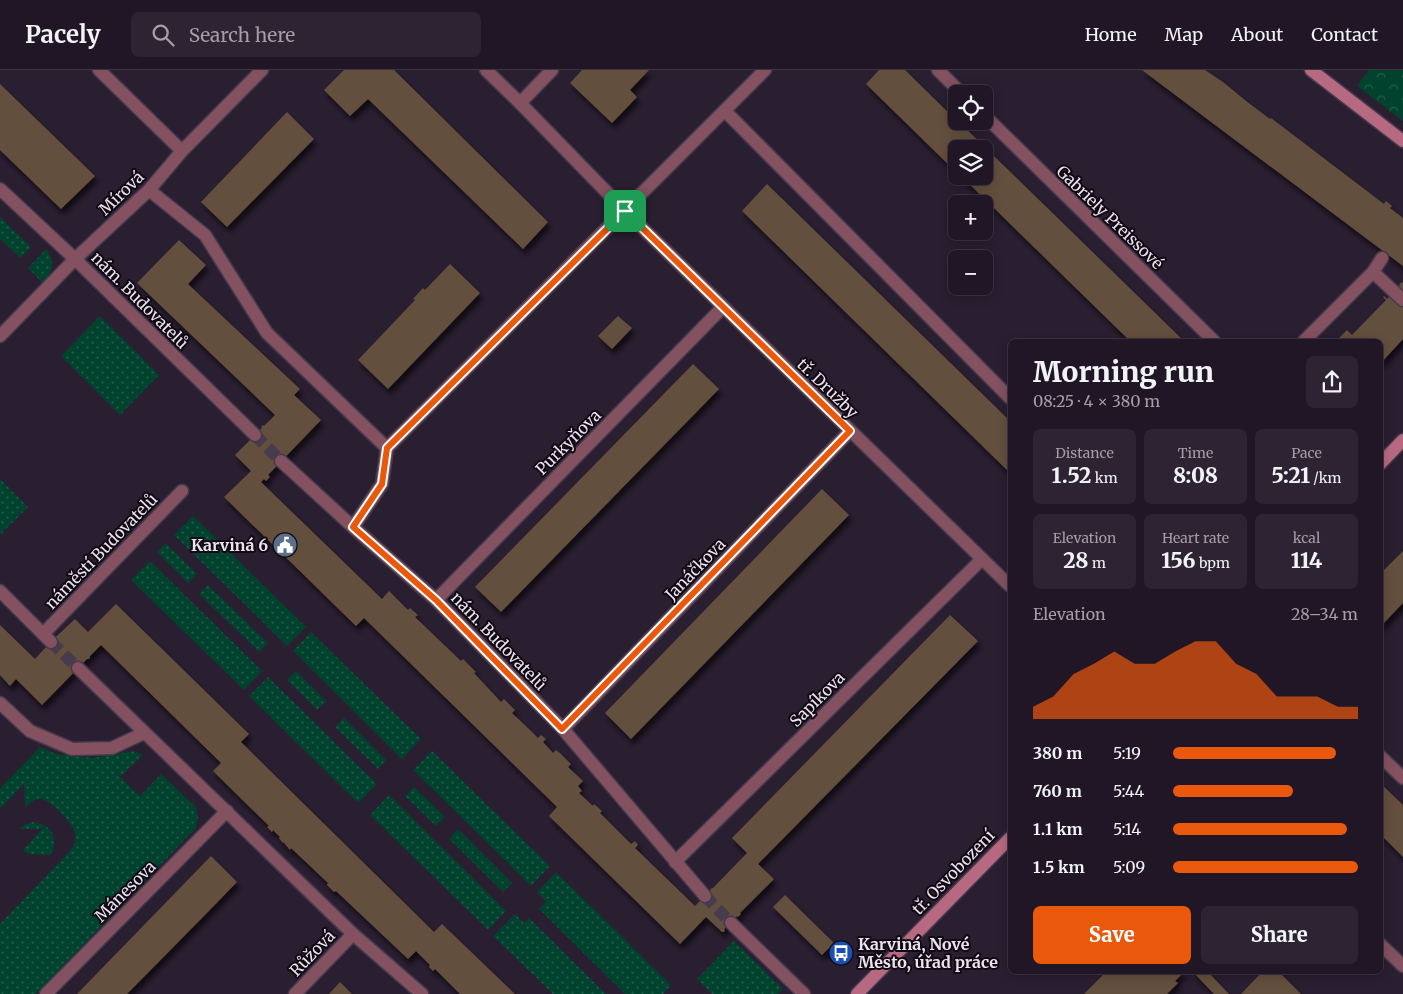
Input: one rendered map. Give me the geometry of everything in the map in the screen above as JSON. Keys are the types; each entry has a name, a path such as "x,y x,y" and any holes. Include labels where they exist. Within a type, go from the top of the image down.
{"street":[{"path":"99,70 182,151"},
{"name":"Mírová","path":"0,336 75,259 149,190 182,151 262,70"},
{"name":"tř. Družby","path":"486,70 625,211 981,560 1008,584"},
{"path":"520,103 552,70"},
{"path":"353,527 382,484 387,448 765,70"},
{"path":"938,70 953,85"},
{"path":"1311,70 1403,141"},
{"path":"725,112 1008,396"},
{"name":"Gabriely Preissové","path":"993,124 1212,339"},
{"name":"nám. Budovatelů","path":"0,189 75,259 255,435"},
{"path":"149,190 204,235 267,333 387,448"},
{"path":"1306,339 1373,272 1382,258"},
{"path":"1373,272 1403,300"},
{"name":"Purkyňova","path":"436,600 723,307"},
{"name":"Janáčkova","path":"562,729 850,431"},
{"path":"1383,461 1403,440"},
{"name":"nám. Budovatelů","path":"281,461 436,600 562,729 705,896"},
{"name":"náměstí Budovatelů","path":"0,591 47,638 182,491"},
{"name":"Sapíkova","path":"675,862 981,560"},
{"path":"78,668 353,934 422,994"},
{"path":"0,703 30,731 72,748 112,748 144,733"},
{"path":"1383,759 1403,778"},
{"name":"Mánesova","path":"46,994 226,812"},
{"name":"tř. Osvobození","path":"856,994 1008,840"},
{"path":"731,922 804,994"},
{"name":"Růžová","path":"295,994 353,934"},
{"path":"1383,947 1403,966"}],"green space":[{"path":"1369,70 1403,70 1403,121 1357,86"},
{"path":"0,217 31,247 20,258 0,239"},
{"path":"46,249 51,258 52,266 43,283 28,268"},
{"path":"100,316 159,375 120,415 61,356"},
{"path":"0,479 28,507 0,535"},
{"path":"193,516 306,627 287,646 174,535"},
{"path":"166,543 197,574 188,583 157,552"},
{"path":"150,561 262,671 244,690 131,580"},
{"path":"208,585 268,643 259,652 199,594"},
{"path":"311,632 421,739 402,759 293,651"},
{"path":"296,671 326,701 317,710 287,680"},
{"path":"268,677 377,784 358,803 249,696"},
{"path":"344,718 386,760 378,769 335,727"},
{"path":"40,747 56,754 93,758 133,751 143,755 120,777 140,796 161,774 196,807 198,819 196,828 36,994 0,994 0,924 70,851 75,840 75,833 70,823 60,811 48,802 38,799 25,807 24,784 0,809 0,788"},
{"path":"432,751 550,866 531,886 413,770"},
{"path":"414,787 445,817 436,826 405,796"},
{"path":"389,795 506,911 488,930 370,815"},
{"path":"33,822 45,826 52,833 54,843 51,855 28,854 23,850 42,829 19,829"},
{"path":"458,829 512,883 503,892 449,839"},
{"path":"556,872 671,985 663,994 625,994 539,909 546,902 537,892"},
{"path":"515,914 524,923 529,918 606,994 553,994 493,936"},
{"path":"734,941 783,989 778,994 712,994 697,979"}],"building":[{"path":"344,70 394,70 548,222 523,249 368,99 350,116 324,90"},
{"path":"582,70 649,70 630,90 637,97 612,123 570,83"},
{"path":"879,70 905,70 948,112 948,130 967,130 978,140 948,140 948,164 866,84"},
{"path":"1142,70 1205,70 1384,204 1386,201 1392,206 1390,208 1403,218 1403,266"},
{"path":"0,84 95,176 61,209 0,150"},
{"path":"287,112 314,139 227,227 201,202"},
{"path":"993,155 1182,339 1128,339 993,207 993,195 980,195 970,185 993,185"},
{"path":"767,184 1008,419 1008,471 742,211"},
{"path":"179,240 206,265 188,284 300,389 294,395 321,420 268,475 270,477 266,481 264,479 261,482 382,599 389,591 408,610 410,608 418,615 415,617 461,661 463,659 501,702 504,699 515,710 512,713 538,738 541,735 546,739 543,742 553,753 556,750 561,754 571,764 568,767 583,781 578,786 582,791 579,793 593,806 594,804 602,811 600,813 631,844 635,841 638,845 635,848 695,906 747,853 732,838 950,615 978,641 758,864 774,879 724,929 724,932 706,917 680,944 549,816 557,807 364,618 356,626 224,497 251,471 235,455 275,415 137,283"},
{"path":"450,264 480,293 388,389 358,360 415,300 413,299 423,288 425,290"},
{"path":"1403,282 1403,339 1383,361 1383,339 1338,339 1347,330 1352,335 1386,300 1383,297 1387,299 1399,284"},
{"path":"618,316 632,328 612,349 598,336"},
{"path":"693,364 719,389 501,612 475,587"},
{"path":"822,489 849,515 631,739 605,713"},
{"path":"1403,551 1403,603 1383,624 1383,571"},
{"path":"116,604 249,734 241,742 434,932 442,924 515,994 460,994 435,969 433,971 429,967 430,965 416,951 408,959 336,891 334,892 327,885 328,883 291,848 290,850 273,830 272,832 267,827 269,826 213,771 221,763 101,645 42,705 16,679 10,686 0,675 0,625 35,659 75,619 88,632"},
{"path":"1383,786 1403,805 1403,857 1383,837"},
{"path":"211,856 237,882 127,994 77,994"},
{"path":"785,895 834,943 822,955 773,907"},
{"path":"1104,974 1182,974 1175,981 1178,983 1167,994 1084,994"},
{"path":"1195,974 1210,974 1229,994 1214,994"},
{"path":"1260,974 1281,974 1301,994 1241,994"},
{"path":"340,982 352,994 329,994"}],"tunnel":[{"path":"255,435 281,461"},
{"path":"51,642 78,668"},
{"path":"705,896 731,923"}],"place":[{"name":"Karviná 6","path":"285,545"},
{"name":"Karviná, Nové Město, úřad práce","path":"841,953"}],"route":[{"path":"625,211 850,431 562,729 436,600 353,527 382,484 387,448 625,211"}]}
